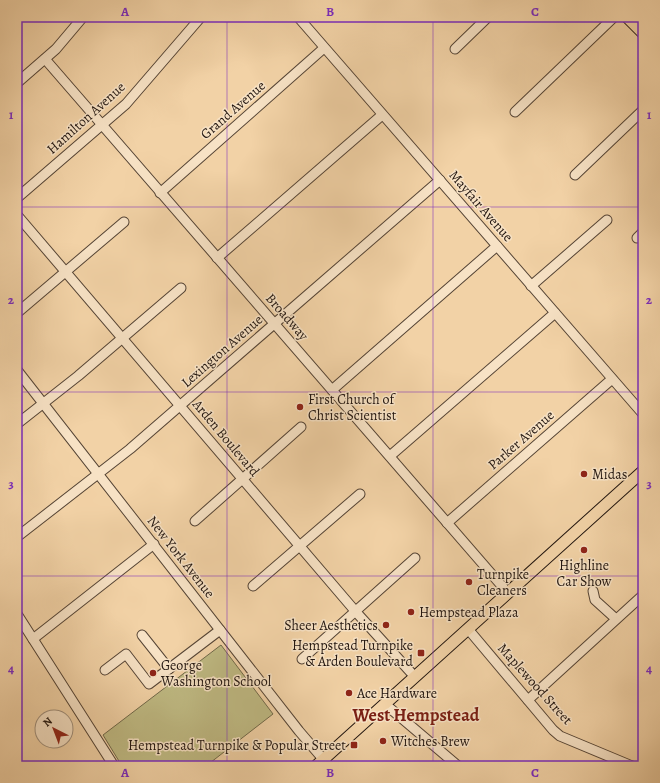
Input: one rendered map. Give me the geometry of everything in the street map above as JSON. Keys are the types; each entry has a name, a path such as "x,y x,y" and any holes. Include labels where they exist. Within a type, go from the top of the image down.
{"main road":[{"path":"627,17 643,34"},
{"path":"323,764 385,704 643,471"}],"street":[{"path":"17,84 45,59 83,17"},
{"name":"Hamilton Avenue","path":"17,198 126,104 201,17"},
{"name":"Mayfair Avenue","path":"298,17 643,414"},
{"path":"455,49 488,17"},
{"path":"515,112 614,17"},
{"name":"Grand Avenue","path":"160,192 324,48"},
{"name":"Broadway","path":"45,59 101,126 508,593"},
{"path":"575,175 643,110"},
{"path":"217,258 382,114"},
{"name":"Lexington Avenue","path":"17,537 98,474 180,406 440,180"},
{"name":"Arden Boulevard","path":"17,215 356,612 415,677"},
{"path":"532,286 607,220"},
{"path":"17,313 124,222"},
{"path":"332,390 497,246"},
{"path":"17,424 182,288"},
{"path":"390,456 555,313"},
{"name":"New York Avenue","path":"17,370 154,544 323,764"},
{"name":"Parker Avenue","path":"447,523 612,379"},
{"path":"195,521 301,426"},
{"path":"253,586 360,494"},
{"path":"33,639 154,544"},
{"path":"302,659 415,558"},
{"path":"593,591 595,600 616,619"},
{"path":"528,700 643,595"},
{"path":"17,614 114,766"},
{"name":"Maplewood Street","path":"468,629 560,736 632,766"},
{"path":"105,670 126,654 149,684 220,630"},
{"path":"142,635 169,669"},
{"path":"385,704 458,766"}],"shaded area":[{"path":"221,645 273,714 206,766 122,766 103,735"}],"place":[{"name":"First Church of Christ Scientist","path":"300,407"},
{"name":"Midas","path":"584,474"},
{"name":"Highline Car Show","path":"584,550"},
{"name":"Turnpike Cleaners","path":"469,582"},
{"name":"Hempstead Plaza","path":"411,612"},
{"name":"Sheer Aesthetics","path":"386,625"},
{"name":"Hempstead Turnpike & Arden Boulevard","path":"421,653"},
{"name":"George Washington School","path":"153,673"},
{"name":"Ace Hardware","path":"349,693"},
{"name":"Witches Brew","path":"383,741"},
{"name":"Hempstead Turnpike & Popular Street","path":"354,745"}],"district":[{"name":"West Hempstead","path":"416,715"}]}
